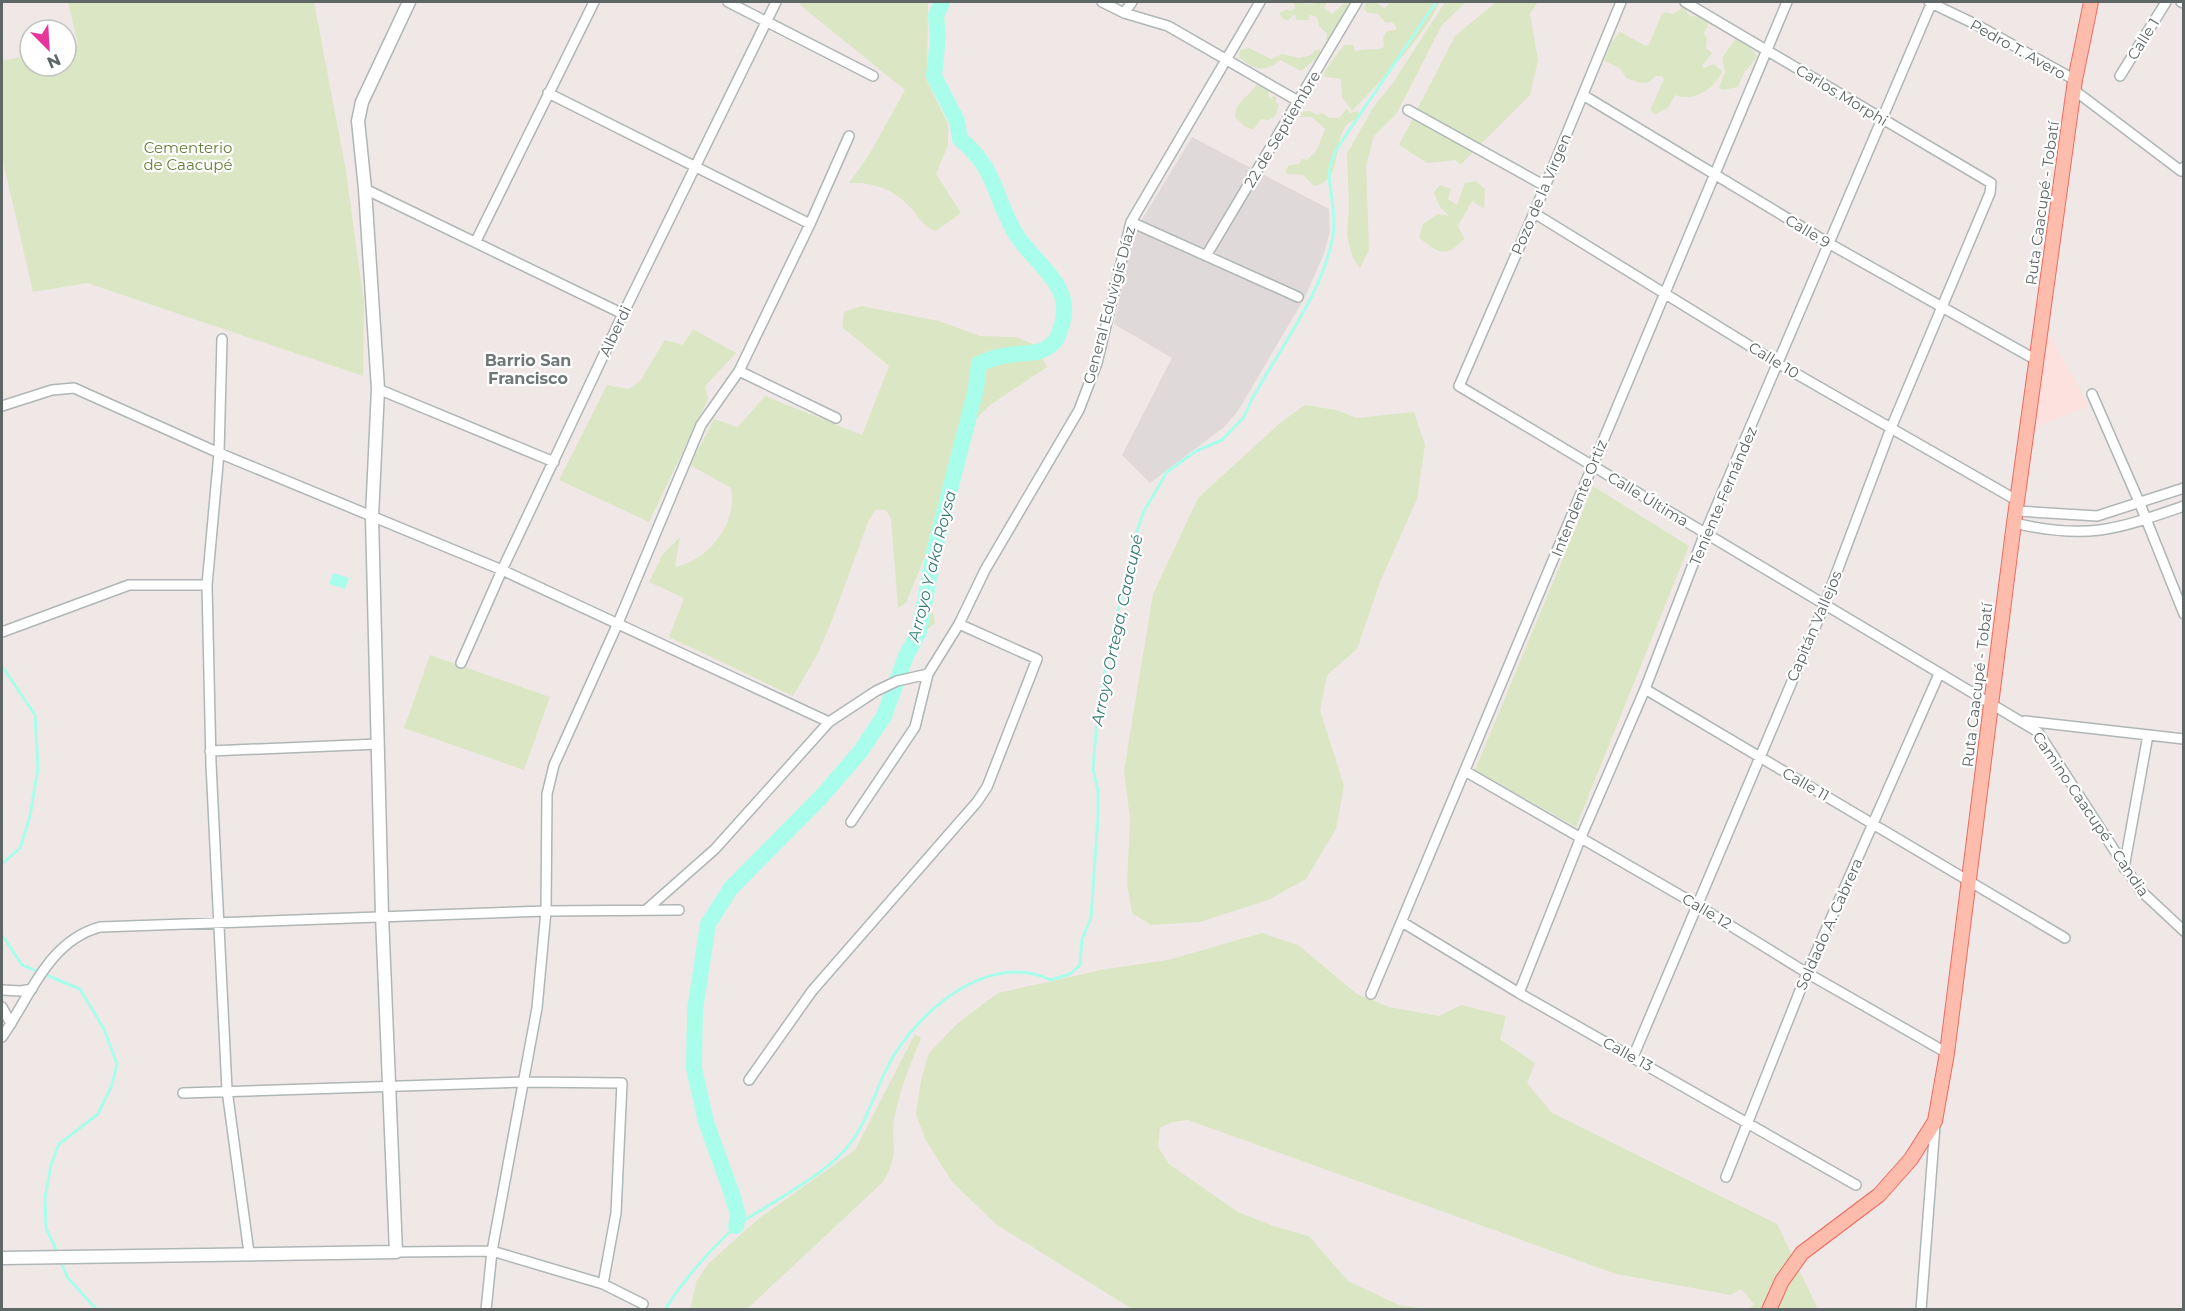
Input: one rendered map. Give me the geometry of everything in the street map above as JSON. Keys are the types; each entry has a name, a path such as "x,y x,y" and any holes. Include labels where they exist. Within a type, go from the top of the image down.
{"main road":[{"name":"Ruta Caacupé - Tobatí","path":"1769,1310 1782,1281 1802,1253 1879,1195 1911,1158 1935,1117 1947,1053 2016,512 2074,85 2091,2"}],"street":[{"path":"396,1252 382,915 372,517 378,389 366,189 358,121 362,102 409,2"},
{"path":"476,241 594,2"},
{"path":"728,2 873,76"},
{"name":"Alberdi","path":"461,663 622,314 776,2"},
{"path":"1102,2 1124,13 1168,26 1202,43 1299,101"},
{"path":"1124,13 1132,2"},
{"name":"General Eduvigis Díaz","path":"851,822 915,727 928,674 959,624 985,570 1079,410 1097,363 1131,222 1260,2"},
{"name":"22 de Septiembre","path":"1206,256 1357,2"},
{"name":"Pozo de la Virgen","path":"1459,386 1534,213 1621,2"},
{"name":"Carlos Morphi","path":"1685,2 1991,183 1990,193"},
{"name":"Intendente Ortiz","path":"1371,994 1787,2"},
{"name":"Pedro T. Avero","path":"1931,2 1977,25 2074,85 2182,169"},
{"name":"Teniente Fernández","path":"1519,993 1581,837 1646,689 1705,533 1779,364 1931,2"},
{"name":"Calle 1","path":"2120,76 2166,2"},
{"path":"548,93 810,224"},
{"name":"Calle 9","path":"1582,95 1830,244 2038,361"},
{"path":"1408,110 1545,186"},
{"path":"486,1310 492,1251 537,1008 546,910 548,794 554,765 618,623 700,425 739,371 810,224 849,136"},
{"path":"366,189 622,314"},
{"name":"Capitán Vallejos","path":"1633,1057 1758,757 1824,606 1891,428 1990,193"},
{"name":"Calle 10","path":"1534,213 1779,364 1891,428 2016,512"},
{"path":"1131,222 1298,297"},
{"path":"222,339 219,453 207,585 210,751 227,1090 249,1253"},
{"path":"739,371 836,418"},
{"name":"Calle Última","path":"1459,386 1992,705"},
{"path":"2,406 52,390 74,388 219,453 502,570 829,722"},
{"path":"378,389 554,462"},
{"path":"2092,393 2184,614"},
{"path":"2016,512 2091,517 2184,489"},
{"path":"2016,512 2053,532 2103,532 2184,506"},
{"path":"2,632 129,585 207,585"},
{"path":"749,1080 812,991 987,787 1037,659 959,624"},
{"path":"646,910 715,849 829,722 876,691 897,681 928,674"},
{"name":"Soldado A. Cabrera","path":"1726,1177 1807,973 1939,674"},
{"name":"Calle 11","path":"1646,689 1758,757 1968,878 2065,938"},
{"name":"Camino Caacupé - Candia","path":"1992,705 2038,732 2124,868 2154,905 2184,932"},
{"path":"2019,720 2184,740"},
{"path":"2124,868 2148,735"},
{"path":"210,751 378,744"},
{"name":"Calle 12","path":"1465,771 1697,904 1807,973 1947,1053"},
{"path":"2,1037 49,963 65,944 83,931 100,927 546,910 679,910"},
{"name":"Calle 13","path":"1402,922 1519,993 1856,1185"},
{"path":"2,990 21,991 35,984"},
{"path":"2,1007 11,1024"},
{"path":"183,1093 522,1082 622,1083 616,1213 603,1284"},
{"path":"1921,1310 1935,1117"},
{"path":"2,1258 492,1251 603,1284 643,1304"}],"shaded area":[{"path":"1192,137 1329,209 1330,232 1323,256 1305,297 1238,411 1224,427 1150,483 1122,455 1172,358 1114,324 1135,231"},
{"path":"2048,332 2089,406 2034,428"},
{"path":"333,573 349,578 345,589 329,584"}],"green space":[{"name":"Cementerio de Caacupé","path":"68,2 314,2 346,171 364,303 363,376 87,283 33,292 2,157 2,61 18,58 18,78 78,78 78,18 72,18"},
{"path":"801,2 928,2 927,81 948,124 948,145 936,174 961,213 936,231 924,224 909,206 888,190 874,185 849,183 869,155 905,90 800,5"},
{"path":"1294,2 1309,4 1327,2 1324,8 1332,14 1346,2 1349,8 1334,36 1326,41 1327,34 1319,26 1317,17 1310,15 1308,20 1296,20 1295,14 1288,20 1283,19 1279,13 1287,9 1291,11 1295,8"},
{"path":"1367,2 1375,2 1385,8 1390,2 1439,2 1413,43 1352,111 1342,97 1341,79 1325,77 1324,72 1344,45 1353,45 1355,52 1384,47 1383,37 1387,31 1396,30 1392,22 1386,23 1378,14 1368,13 1363,8"},
{"path":"1445,2 1466,2 1442,25 1397,113 1374,136 1366,166 1369,250 1360,268 1353,258 1347,236 1349,206 1347,154 1374,106 1392,84"},
{"path":"1496,2 1538,2 1530,14 1538,60 1530,95 1460,165 1456,160 1427,163 1399,145 1455,36"},
{"path":"1683,7 1690,16 1703,17 1709,22 1704,34 1707,38 1706,48 1712,53 1702,66 1704,68 1714,64 1722,71 1715,83 1703,92 1689,97 1675,95 1668,108 1655,114 1650,110 1664,79 1662,76 1655,76 1645,83 1638,82 1626,78 1620,68 1604,61 1610,44 1620,32 1646,46 1662,14 1666,12 1673,14"},
{"path":"1736,38 1753,50 1757,57 1744,73 1738,87 1722,90 1719,87 1725,72 1722,58"},
{"path":"1249,48 1271,59 1282,54 1299,58 1311,55 1315,50 1320,50 1321,55 1301,71 1280,60 1270,67 1260,68 1249,65 1239,57 1240,50"},
{"path":"1256,85 1265,86 1269,91 1268,97 1272,99 1272,96 1276,97 1276,103 1279,104 1276,115 1269,120 1261,119 1253,130 1244,126 1235,117 1237,107"},
{"path":"1347,108 1350,113 1358,111 1360,116 1348,124 1341,134 1336,161 1329,177 1323,183 1314,186 1303,175 1287,174 1285,171 1289,165 1299,164 1302,159 1307,160 1317,150 1325,129 1312,117 1301,117 1301,112 1310,111 1317,115 1322,113 1330,118 1339,118"},
{"path":"1476,181 1485,189 1484,209 1472,201 1458,226 1464,239 1451,249 1442,252 1419,238 1423,224 1438,214 1449,216 1439,206 1434,192 1440,185 1451,189 1448,199 1457,205 1465,183"},
{"path":"861,306 939,321 980,336 1016,337 1035,345 1047,367 990,405 975,420 957,449 935,532 906,603 898,608 891,519 886,510 875,510 868,522 817,655 793,696 669,637 684,598 649,582 663,554 680,537 675,567 699,557 710,548 725,527 732,501 731,488 690,465 714,419 738,427 765,396 862,435 889,366 842,327 844,312"},
{"path":"693,329 736,353 705,386 708,399 649,522 559,480 607,385 629,389 640,381 665,340 683,345"},
{"path":"1305,405 1336,410 1357,418 1414,412 1425,445 1417,499 1380,582 1357,649 1327,675 1320,710 1344,786 1336,829 1306,879 1268,900 1200,922 1151,925 1132,913 1127,884 1130,819 1124,771 1153,594 1198,498 1280,423"},
{"path":"1593,486 1689,546 1576,827 1475,770"},
{"path":"929,610 933,612 935,623 928,629 924,626 924,615"},
{"path":"430,655 550,697 524,770 404,728"},
{"path":"1262,933 1298,945 1357,994 1389,1007 1439,1016 1461,1005 1506,1016 1500,1039 1535,1063 1527,1083 1552,1113 1777,1224 1818,1309 1749,1309 1754,1304 1741,1289 1731,1295 1616,1274 1188,1120 1172,1122 1160,1128 1158,1147 1169,1164 1238,1212 1279,1228 1309,1236 1348,1281 1399,1305 1428,1309 1132,1309 997,1225 953,1183 926,1141 916,1114 921,1080 929,1053 958,1023 998,993 1106,969 1168,960"},
{"path":"915,1034 921,1038 897,1104 894,1124 894,1155 883,1182 747,1309 690,1309 697,1280 708,1264 758,1219 855,1150"}],"waterway":[{"name":"Arroyo Y aka Roysa","path":"736,1226 738,1215 706,1122 694,1068 695,1010 708,924 731,888 821,797 860,752 884,716 906,656 919,632 934,552 976,389 979,364 997,357 1045,349 1056,339 1062,324 1064,309 1062,296 1056,284 1021,242 1007,217 987,171 972,150 960,139 957,121 934,76 938,38 936,16 942,2"},
{"name":"Arroyo Ortega, Caacupé","path":"665,1310 697,1266 735,1227 814,1176 850,1144 896,1052 909,1034 943,1001 984,978 1006,973 1029,973 1051,980 1070,974 1080,965 1082,939 1091,918 1098,817 1098,791 1093,769 1098,706 1115,622 1131,564 1132,545 1144,511 1167,472 1196,451 1222,440 1244,417 1310,300 1327,258 1334,228 1329,173 1336,150 1436,2"},
{"path":"2,666 35,715 38,768 30,816 20,848 2,864"},
{"path":"2,935 22,965 80,989 104,1029 117,1064 112,1085 98,1114 59,1144 51,1165 45,1198 46,1228 58,1254"},
{"path":"60,1260 68,1278 97,1310"}],"district":[{"name":"Barrio San Francisco","path":"528,369"}]}
